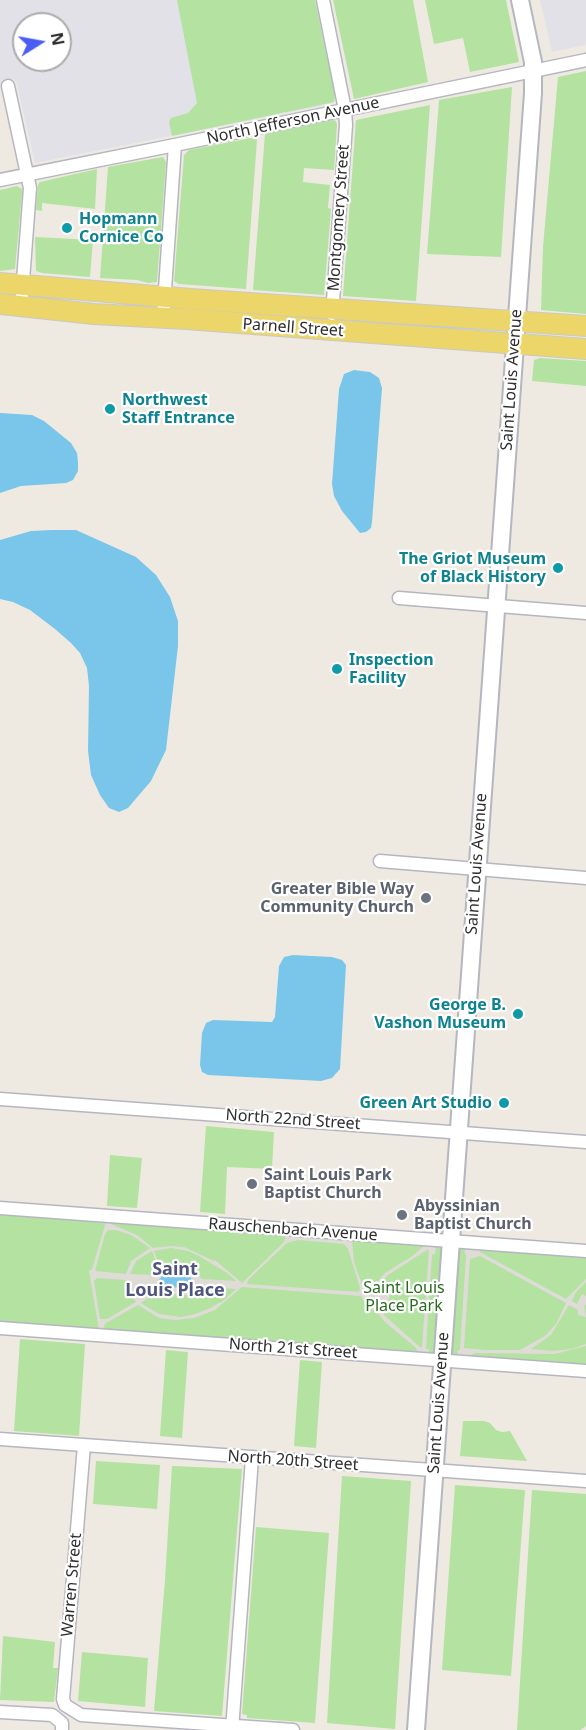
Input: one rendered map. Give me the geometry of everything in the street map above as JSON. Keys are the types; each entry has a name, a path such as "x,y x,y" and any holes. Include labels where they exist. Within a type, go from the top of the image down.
{"main road":[{"name":"Parnell Street","path":"0,283 164,297 586,326"},
{"name":"Parnell Street","path":"0,304 21,308 586,349"},
{"path":"515,344 523,339 536,336 586,338"}],"street":[{"name":"Montgomery Street","path":"323,0 346,125 330,331"},
{"name":"Saint Louis Avenue","path":"416,1730 534,71 520,0"},
{"name":"North Jefferson Avenue","path":"0,180 586,60"},
{"path":"8,86 30,193 21,308"},
{"path":"162,318 175,146"},
{"path":"399,598 586,613"},
{"path":"380,861 586,878"},
{"name":"North 22nd Street","path":"0,1099 586,1142"},
{"name":"Rauschenbach Avenue","path":"0,1208 586,1251"},
{"name":"North 21st Street","path":"0,1328 586,1371"},
{"name":"North 20th Street","path":"0,1439 586,1481"},
{"name":"Warren Street","path":"84,1445 63,1699 65,1705 81,1715 233,1728"},
{"path":"252,1458 233,1728 293,1730"},
{"path":"0,1712 52,1715 62,1726"}],"shaded area":[{"path":"0,0 315,0 335,99 331,104 35,163 16,81 0,84"},
{"path":"540,0 586,0 586,45 552,52"},
{"path":"106,1222 137,1235 153,1248 184,1247 215,1260 242,1283 284,1242 286,1235 352,1240 354,1262 363,1287 370,1282 378,1281 385,1273 411,1257 425,1245 433,1246 436,1248 435,1254 432,1255 426,1349 429,1351 418,1353 416,1348 385,1322 375,1310 368,1309 361,1296 242,1287 215,1310 194,1318 175,1320 159,1318 138,1305 106,1323 102,1330 99,1330 89,1271 92,1269","holes":["108,1230 116,1230 131,1235 150,1248 131,1261 126,1274 95,1271","298,1240 344,1244 348,1249 360,1288 359,1292 247,1284 248,1280 287,1243","171,1248 188,1251 227,1273 236,1281 202,1279 195,1271 187,1268 160,1267 154,1251","429,1250 421,1348 384,1315 382,1308 389,1300 390,1293 382,1282 388,1275","152,1251 158,1267 152,1275 130,1274 136,1261","97,1278 126,1280 129,1292 136,1302 107,1319 100,1319 94,1281","202,1286 236,1289 223,1301 208,1309 181,1317 159,1314 141,1303 155,1293 189,1295"]},
{"path":"466,1249 478,1249 566,1299 586,1279 572,1301 577,1304 582,1294 586,1296 584,1306 586,1317 578,1315 578,1310 569,1305 551,1335 531,1349 552,1351 572,1349 586,1344 586,1346 555,1354 476,1353 459,1356 457,1351 460,1350 466,1255 464,1252","holes":["480,1256 566,1303 556,1324 545,1336 520,1350 464,1348 470,1259"]}],"green space":[{"path":"177,0 315,0 335,95 334,102 172,136 169,122 171,118 188,113 197,103"},
{"path":"333,0 413,0 428,82 354,99"},
{"path":"425,0 506,0 519,62 470,72 463,38 434,44"},
{"path":"586,71 586,314 541,310 543,247 558,77"},
{"path":"512,87 501,257 427,254 439,100"},
{"path":"430,105 416,301 343,296 356,120"},
{"path":"333,120 337,125 334,170 304,168 303,182 330,185 328,208 331,209 324,295 253,290 265,134"},
{"path":"251,138 257,140 246,289 179,284 174,281 184,155 189,150"},
{"path":"163,157 166,162 157,282 100,278 108,167"},
{"path":"97,169 95,209 42,203 42,211 36,210 40,182"},
{"path":"17,186 22,189 22,193 15,269 0,271 0,190"},
{"path":"35,237 93,240 90,277 36,271"},
{"path":"540,358 586,361 586,386 532,381 534,360"},
{"path":"206,1126 274,1132 272,1169 227,1167 225,1214 200,1212"},
{"path":"110,1155 142,1158 137,1208 107,1206"},
{"name":"Saint Louis Place Park","path":"0,1214 586,1257 586,1365 0,1322"},
{"path":"20,1339 85,1344 79,1436 14,1431"},
{"path":"166,1350 188,1352 182,1438 160,1436"},
{"path":"300,1360 322,1362 316,1448 294,1446"},
{"path":"463,1421 484,1421 490,1423 496,1430 510,1431 527,1461 460,1456"},
{"path":"96,1461 160,1465 157,1509 93,1504"},
{"path":"172,1466 242,1469 222,1716 154,1711"},
{"path":"342,1476 411,1481 395,1729 327,1723"},
{"path":"455,1485 525,1490 511,1676 442,1670"},
{"path":"532,1490 586,1494 586,1726 580,1730 517,1730"},
{"path":"256,1527 329,1533 315,1723 247,1718 247,1715 242,1714"},
{"path":"3,1636 55,1642 53,1668 58,1668 54,1702 0,1700"},
{"path":"82,1652 148,1658 145,1707 78,1701"}],"water":[{"path":"354,370 370,372 379,378 382,388 372,522 371,528 360,533 342,511 334,496 332,484 339,389 344,374"},
{"path":"0,413 32,415 44,421 71,443 77,453 78,462 78,471 73,480 66,483 21,486 0,493"},
{"path":"76,530 136,557 156,575 170,597 178,621 178,646 166,750 151,781 128,808 119,812 109,808 91,775 88,751 89,686 87,668 80,653 55,629 30,610 0,599 0,540 31,531"},
{"path":"293,955 332,957 342,960 346,965 340,1069 332,1078 321,1081 208,1075 202,1072 200,1065 202,1033 206,1023 213,1020 272,1022 275,1017 279,966 284,957"},
{"path":"165,1273 187,1275 191,1278 192,1283 186,1288 164,1287 159,1280"}],"place":[{"name":"Hopmann Cornice Co","path":"67,228"},
{"name":"Northwest Staff Entrance","path":"110,409"},
{"name":"The Griot Museum of Black History","path":"558,568"},
{"name":"Inspection Facility","path":"337,669"},
{"name":"Greater Bible Way Community Church","path":"426,898"},
{"name":"George B. Vashon Museum","path":"518,1014"},
{"name":"Green Art Studio","path":"504,1103"},
{"name":"Saint Louis Park Baptist Church","path":"252,1184"},
{"name":"Abyssinian Baptist Church","path":"402,1215"}],"district":[{"name":"Saint Louis Place","path":"175,1280"}]}
